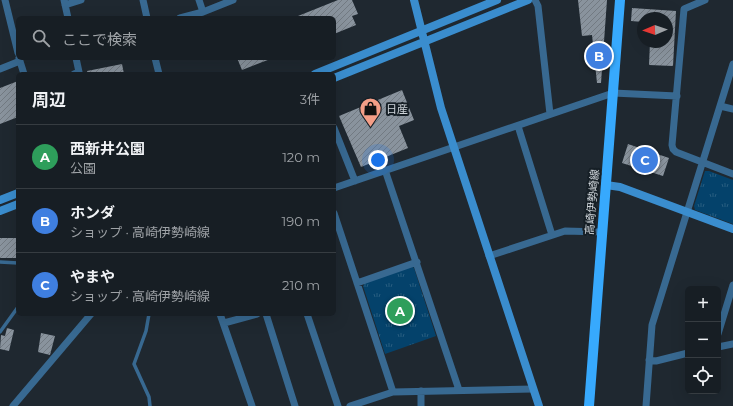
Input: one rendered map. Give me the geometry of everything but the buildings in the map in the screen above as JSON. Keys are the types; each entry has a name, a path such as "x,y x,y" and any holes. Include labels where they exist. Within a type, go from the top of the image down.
{"main road":[{"name":"高崎伊勢崎線","path":"589,406 620,0"}],"street":[{"path":"5,0 16,45"},
{"path":"67,16 64,3 81,0"},
{"path":"143,0 147,16"},
{"path":"199,0 203,12"},
{"path":"188,16 203,12 233,0"},
{"path":"414,0 441,108 453,147 539,406"},
{"path":"320,72 498,0"},
{"path":"336,77 528,0"},
{"path":"536,0 538,6 550,114"},
{"path":"705,0 684,9 676,96 673,150 733,174"},
{"path":"0,69 16,59"},
{"path":"20,60 23,72"},
{"path":"76,60 79,72"},
{"path":"156,60 158,72"},
{"path":"646,406 652,325 733,64"},
{"path":"336,187 613,93 676,96"},
{"path":"720,106 733,110"},
{"path":"518,126 552,235"},
{"path":"336,133 355,181"},
{"path":"385,170 459,390"},
{"path":"606,185 620,187 733,229"},
{"path":"0,200 16,193"},
{"path":"0,211 16,205"},
{"path":"336,219 393,392"},
{"path":"489,256 570,230 602,232"},
{"path":"357,283 416,262"},
{"path":"721,324 733,285"},
{"path":"13,406 89,316"},
{"path":"221,316 252,406"},
{"path":"224,323 250,316"},
{"path":"267,316 295,406"},
{"path":"308,316 338,406"},
{"path":"721,346 733,344"},
{"path":"649,360 656,361 685,354"},
{"path":"350,406 393,392 533,389"},
{"path":"421,391 421,406"}],"lane":[{"path":"0,262 16,263"},
{"path":"0,332 16,310"},
{"path":"149,316 146,331 134,364 149,396 150,406"}],"green space":[{"path":"705,171 709,171 733,180 733,224 695,210 694,206"},
{"path":"412,266 414,268 436,336 385,354 363,286 365,283"}],"place":[{"name":"ホンダ","path":"599,56"},
{"name":"日産","path":"370,128"},
{"name":"やまや","path":"645,160"},
{"name":"西新井公園","path":"400,311"}]}
